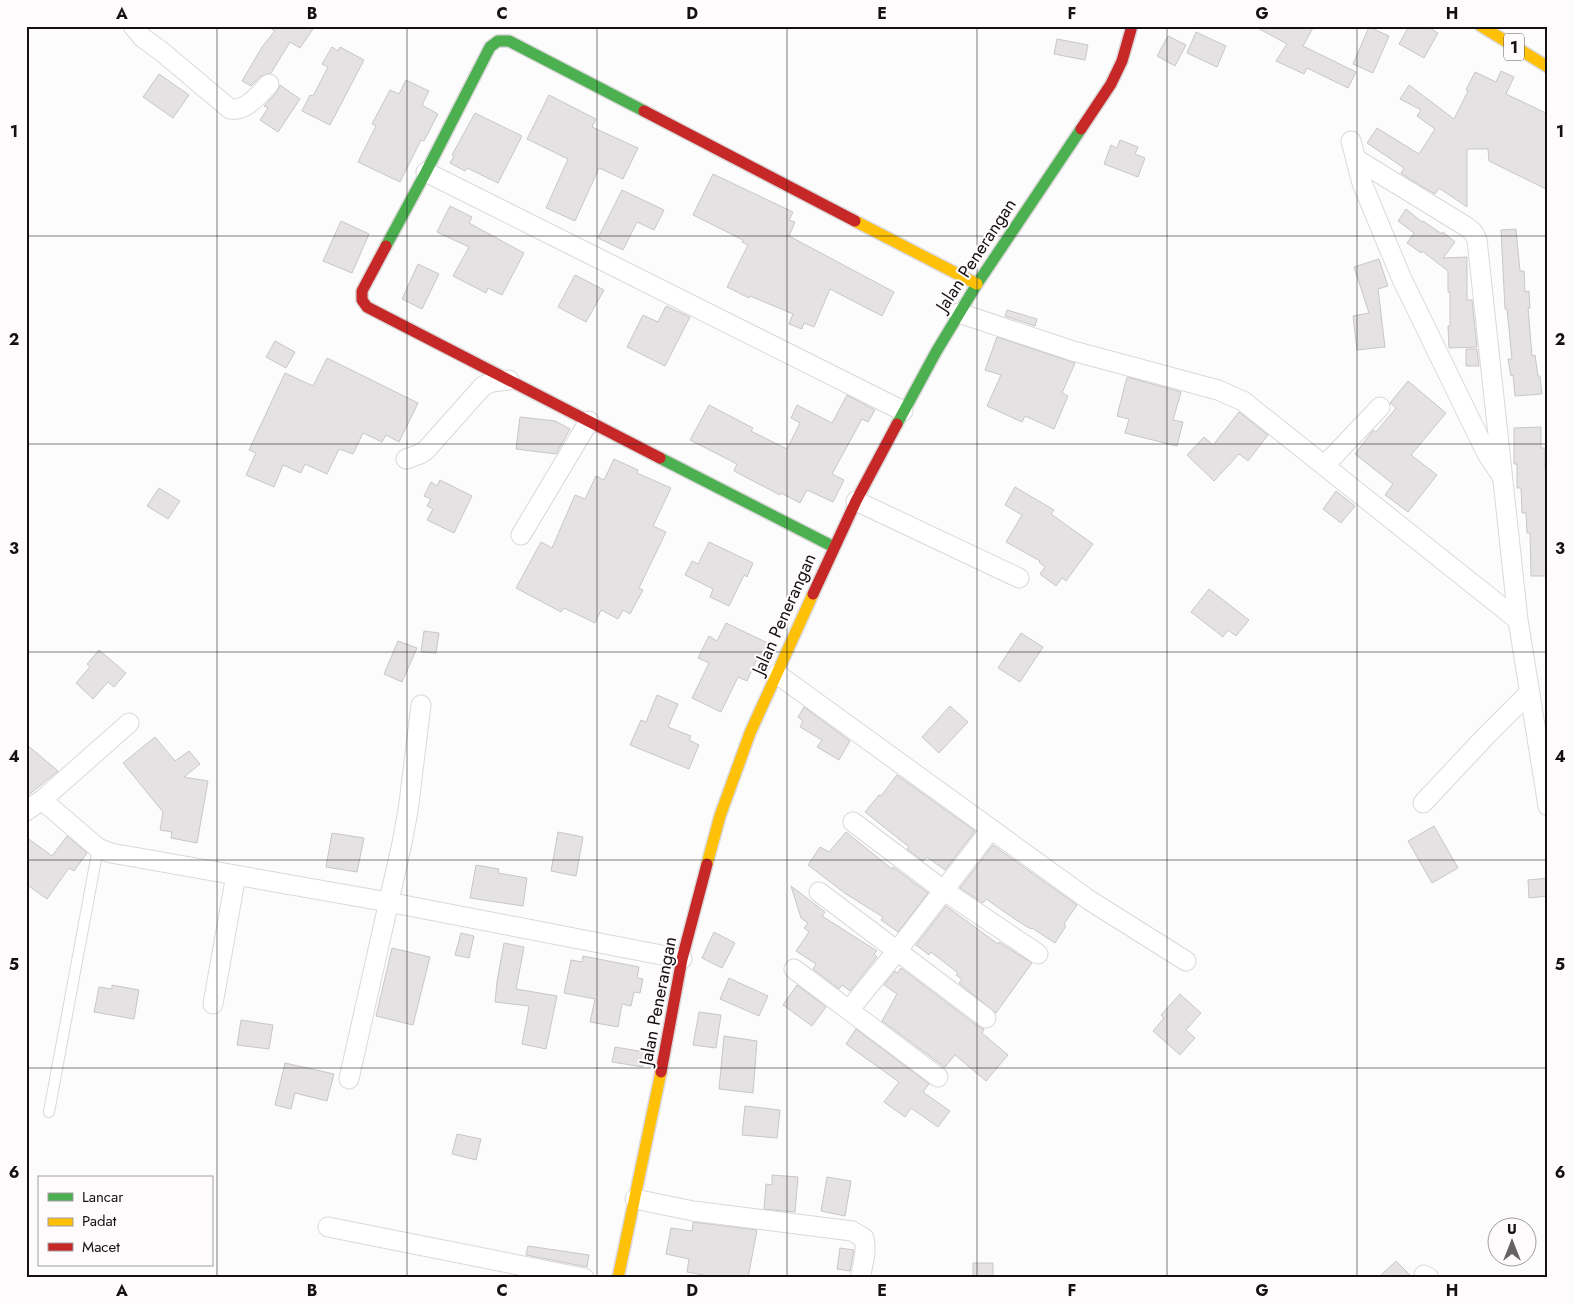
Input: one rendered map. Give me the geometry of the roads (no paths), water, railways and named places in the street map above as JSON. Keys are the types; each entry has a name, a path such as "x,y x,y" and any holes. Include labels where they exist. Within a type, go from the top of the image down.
{"main road":[{"name":"Jalan Penerangan","path":"618,1278 668,1038 682,959 725,800 750,733 834,547 903,411 977,284 1111,84 1122,60 1132,26"},
{"name":"1","path":"1481,26 1548,67"},
{"path":"834,547 367,307 363,303 361,293 367,280 426,172 490,47 494,43 503,40 510,41 977,284"}],"street":[{"path":"133,26 142,38 230,109 237,110 246,106 269,84"},
{"path":"1502,476 1487,454 1400,277 1362,183 1353,150 1467,227 1476,236 1518,620 1548,806"},
{"path":"426,172 903,411"},
{"path":"959,313 1073,351 1218,390 1243,401 1518,620"},
{"path":"406,459 426,450 487,383 508,380"},
{"path":"1324,466 1380,407"},
{"path":"521,536 589,421"},
{"path":"856,501 1019,578"},
{"path":"777,674 1089,900 1186,961"},
{"path":"1423,803 1484,738 1530,694"},
{"path":"349,1079 408,811 421,705"},
{"path":"26,811 42,800 129,723"},
{"path":"42,800 98,848 111,853 388,902 682,959"},
{"path":"853,822 943,890 1038,954"},
{"path":"849,1010 991,829"},
{"path":"213,1004 236,875"},
{"path":"819,892 986,1018"},
{"path":"794,969 938,1077"},
{"path":"635,1199 693,1211 852,1231 864,1238 866,1252 860,1278"},
{"path":"328,1227 584,1278"}],"lane":[{"path":"49,1112 98,848"}]}
